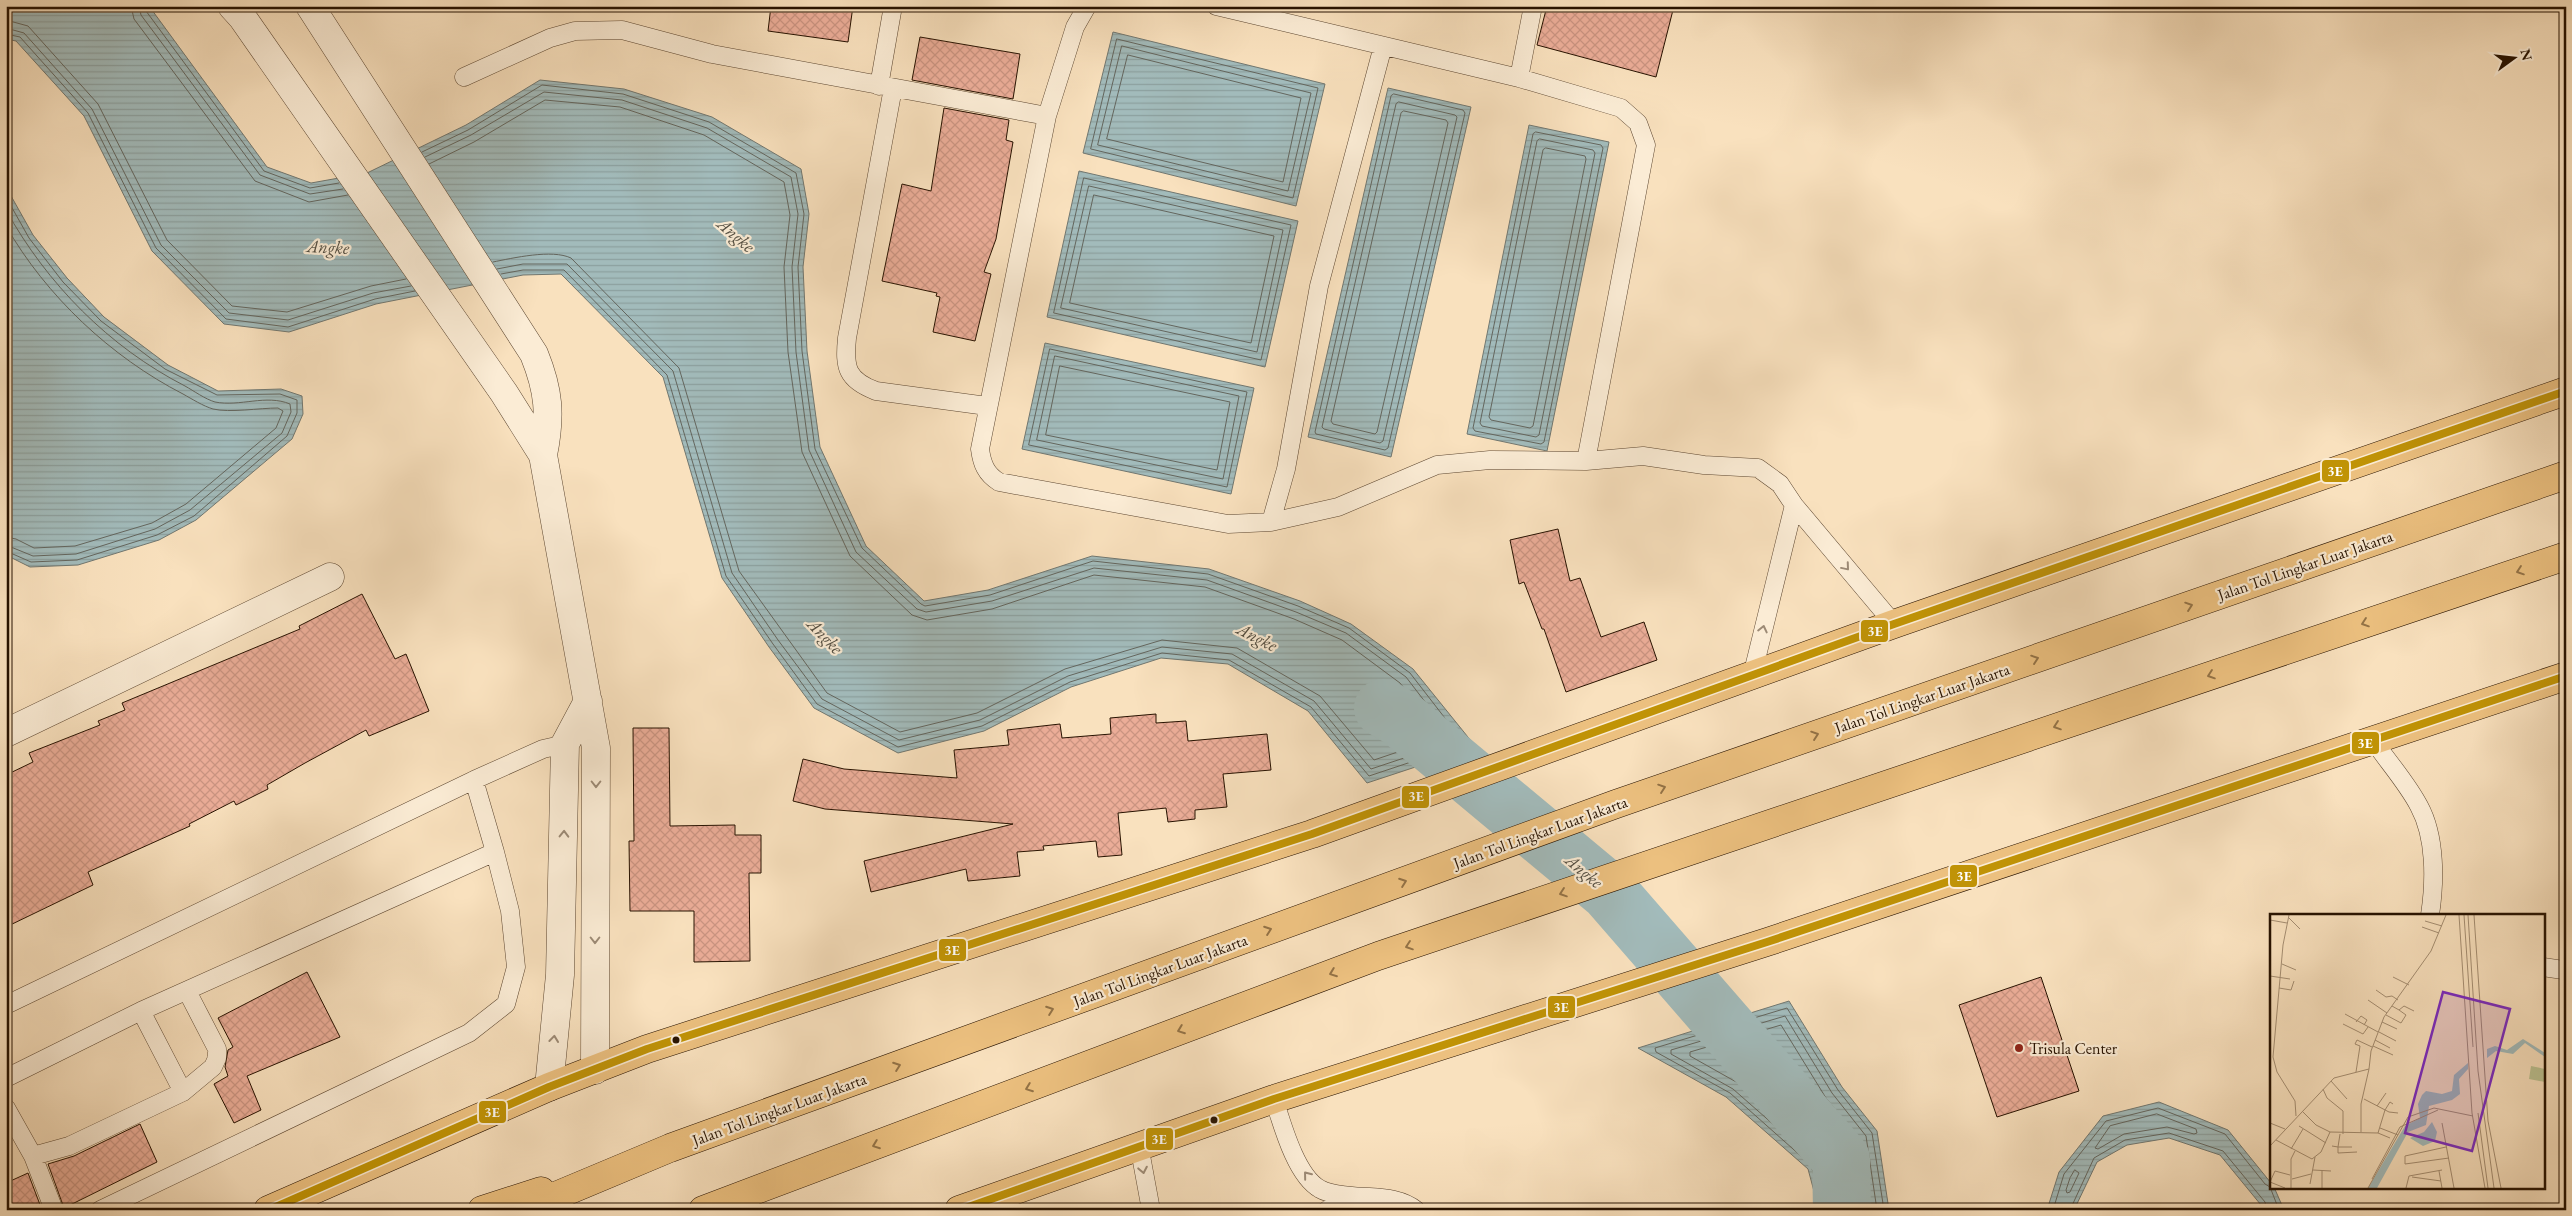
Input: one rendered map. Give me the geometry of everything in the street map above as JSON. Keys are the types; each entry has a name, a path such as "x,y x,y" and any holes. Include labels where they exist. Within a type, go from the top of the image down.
{"main road":[{"path":"268,1210 549,1088 694,1032 1325,828 1579,739 1894,624 2566,391"},
{"name":"Jalan Tol Lingkar Luar Jakarta","path":"522,1210 670,1148 1616,804 2566,475"},
{"path":"703,1210 1378,956 2566,556"},
{"path":"959,1210 1139,1144 1274,1099 1526,1017 1767,942 2566,676"},
{"path":"482,1210 670,1148"}],"street":[{"path":"232,6 504,392 543,455"},
{"path":"310,6 534,354 546,382 548,428 543,455 596,748 595,1070"},
{"path":"6,733 330,577"},
{"path":"549,1088 560,975 565,744 588,701"},
{"path":"565,744 596,748"}],"lane":[{"path":"893,6 886,87 847,338 847,367 852,378 860,385 876,391 987,406"},
{"path":"1087,6 1075,27 1047,116 987,406 980,449 982,464 991,477 999,482 1228,524 1271,522 1338,507 1437,465 1490,460 1586,461 1643,456 1704,465 1758,468 1780,484 1794,505 1894,624"},
{"path":"1216,6 1518,78 1621,108 1638,123 1646,145 1586,461"},
{"path":"1518,78 1533,6"},
{"path":"464,77 550,38 575,30 622,30 712,54 1047,116"},
{"path":"1271,522 1286,469 1319,286 1383,46"},
{"path":"1752,676 1794,505"},
{"path":"2373,740 2420,807 2429,839 2432,864 2434,890 2430,914"},
{"path":"6,1005 474,780 543,749 565,744"},
{"path":"100,1210 470,1033 506,1004 516,967 510,910 474,780"},
{"path":"6,1078 141,1012 495,852"},
{"path":"2544,967 2563,970"},
{"path":"33,1156 69,1146 183,1092 213,1067 217,1058 217,1050 187,991"},
{"path":"141,1012 183,1092"},
{"path":"1274,1099 1285,1134 1304,1174 1320,1190 1355,1197 1391,1198 1416,1210"},
{"path":"6,1108 33,1156 54,1210"},
{"path":"1139,1144 1151,1210"},
{"path":"1327,1210 1355,1197"}],"water":[{"path":"6,6 149,6 267,167 311,183 367,173 466,125 540,80 624,89 712,117 801,169 809,214 803,267 807,351 820,447 866,546 924,601 988,590 1092,556 1209,569 1300,601 1351,624 1413,669 1476,747 1367,783 1308,711 1228,664 1161,658 1071,687 984,731 898,753 814,708 769,647 722,578 663,377 561,274 523,275 376,304 289,332 224,324 152,251 84,116 16,41 6,39"},
{"path":"1113,32 1325,84 1296,206 1083,153"},
{"path":"1388,88 1471,107 1391,457 1308,437"},
{"path":"1529,125 1609,142 1547,451 1467,434"},
{"path":"1079,171 1298,221 1265,367 1047,317"},
{"path":"6,187 33,235 67,278 104,317 168,365 218,391 281,389 302,396 303,414 292,439 196,520 159,540 78,565 30,567 6,555"},
{"path":"1045,343 1254,388 1231,494 1022,449"},
{"path":"1789,1001 1842,1087 1877,1131 1889,1210 1819,1210 1808,1169 1726,1097 1638,1048"},
{"path":"2159,1102 2228,1130 2270,1182 2270,1188 2274,1188 2284,1210 2262,1210 2261,1205 2220,1155 2169,1138 2127,1145 2097,1162 2074,1210 2047,1210 2059,1172 2103,1116"}],"building":[{"path":"771,6 853,6 848,42 768,31"},
{"path":"1547,6 1674,6 1656,77 1537,45"},
{"path":"920,37 1020,54 1013,99 912,80"},
{"path":"944,108 1009,120 1006,140 1013,142 996,239 984,272 991,274 975,341 933,332 940,297 936,296 937,293 882,281 902,184 931,191"},
{"path":"1558,529 1570,581 1580,578 1601,637 1644,622 1657,660 1566,692 1544,629 1542,629 1524,582 1519,584 1510,540"},
{"path":"362,594 395,659 406,654 429,711 369,736 366,730 267,785 268,789 236,805 234,801 189,824 190,826 88,872 93,885 6,927 6,775 33,762 29,753 100,725 98,721 125,710 122,703 300,629 299,626"},
{"path":"1156,714 1156,723 1186,721 1188,741 1267,734 1271,770 1223,774 1227,807 1195,810 1195,819 1168,822 1166,808 1118,813 1122,855 1098,857 1096,841 1043,846 1044,850 1017,852 1020,876 968,881 966,869 871,892 864,861 1013,824 825,809 793,801 803,759 844,769 957,778 954,750 1009,745 1007,730 1060,724 1062,738 1111,734 1110,718"},
{"path":"633,728 669,728 670,826 735,825 735,835 761,835 761,873 749,873 750,961 694,962 694,911 630,911 629,841 634,841"},
{"path":"307,972 340,1037 247,1076 261,1110 234,1123 214,1084 228,1076 225,1067 228,1050 233,1047 218,1018"},
{"name":"Trisula Center","path":"2041,977 2079,1091 1997,1117 1959,1005"},
{"path":"140,1124 157,1162 64,1208 48,1164 74,1156"},
{"path":"28,1173 42,1210 6,1210 6,1183"}],"waterway":[{"name":"Angke","path":"1383,708 1400,718 1609,892 1841,1159 1842,1210"}],"transit line":[{"name":"3E","path":"269,1210 549,1087 647,1049 1312,834 1894,624 2566,391"},
{"name":"3E","path":"960,1210 1274,1099 1767,942 2566,676"}],"place":[{"name":"Trisula Center","path":"2019,1048"}]}
